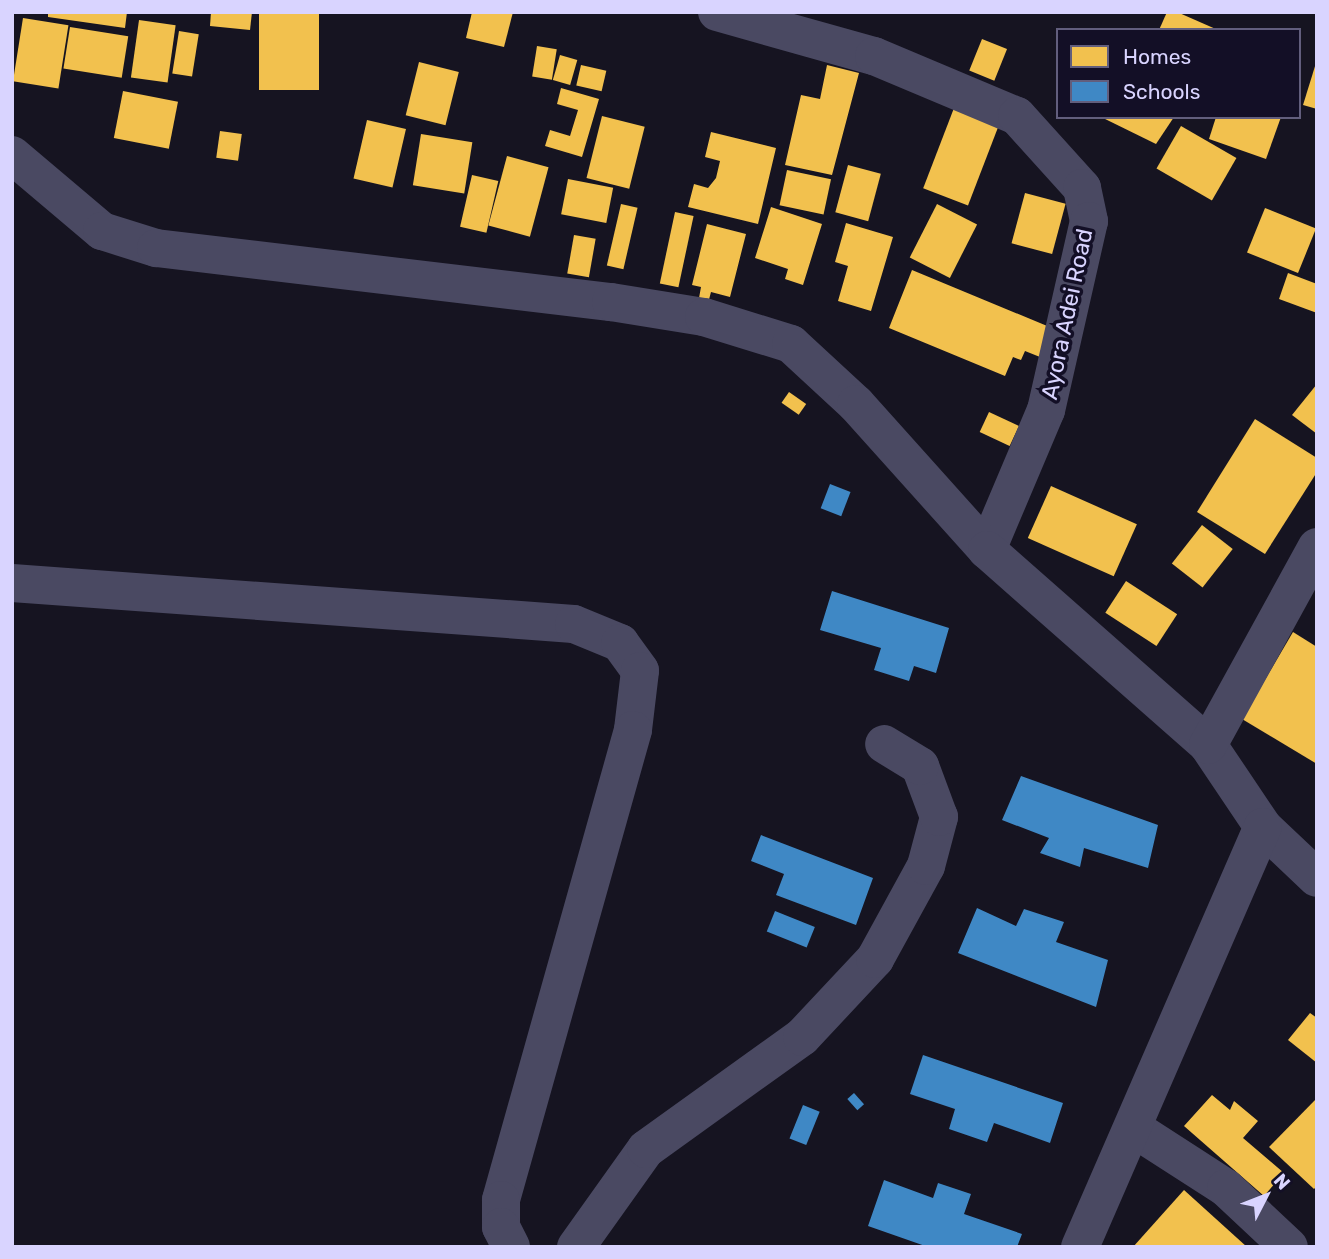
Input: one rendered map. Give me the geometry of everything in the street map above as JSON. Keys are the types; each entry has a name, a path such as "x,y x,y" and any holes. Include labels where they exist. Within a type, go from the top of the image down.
{"street":[{"name":"Ayora Adei Road","path":"717,12 874,56 1017,116 1082,188 1089,221 1046,410 987,550"},
{"path":"12,155 102,231 156,248 611,302 773,335 813,359 987,550 1209,745 1263,827 1317,878"},
{"path":"1209,745 1317,547"},
{"path":"12,583 574,624 620,643 640,671 633,730 501,1200 501,1227 511,1247"},
{"path":"576,1247 646,1149 802,1037 875,959 926,866 939,817 920,766 884,744"},
{"path":"1080,1247 1263,827"},
{"path":"1133,1128 1226,1188 1289,1247"}],"building: Homes":[{"path":"48,12 127,12 125,28 48,17"},
{"path":"211,12 252,12 250,30 210,26"},
{"path":"259,12 319,12 319,90 259,90"},
{"path":"472,12 513,12 504,47 466,38"},
{"path":"1167,12 1177,12 1213,28 1160,28"},
{"path":"23,18 68,25 58,88 13,81"},
{"path":"139,20 176,25 168,83 131,77"},
{"path":"70,27 128,36 122,78 63,68"},
{"path":"179,31 199,34 192,77 172,73"},
{"path":"982,39 1007,49 994,81 969,71"},
{"path":"537,46 557,49 552,80 532,77"},
{"path":"560,55 577,60 570,85 553,80"},
{"path":"419,62 459,72 445,125 406,115"},
{"path":"1317,63 1317,109 1303,105"},
{"path":"581,65 606,71 602,91 576,85"},
{"path":"827,65 859,73 832,175 785,165 801,95 820,99"},
{"path":"561,88 599,99 582,157 545,146 550,130 570,136 578,110 557,104"},
{"path":"123,91 178,102 169,149 114,138"},
{"path":"954,108 999,125 968,205 923,188"},
{"path":"602,116 645,127 629,189 587,178"},
{"path":"1105,119 1173,119 1156,144"},
{"path":"1215,119 1280,119 1266,159 1209,139"},
{"path":"367,120 406,129 392,187 354,178"},
{"path":"1181,126 1236,158 1212,200 1156,168"},
{"path":"220,131 242,134 238,161 216,158"},
{"path":"711,132 776,148 758,224 688,207 694,184 708,188 716,178 720,161 705,157"},
{"path":"421,134 472,142 464,193 413,185"},
{"path":"507,156 549,167 530,237 488,226"},
{"path":"848,165 881,174 868,221 835,212"},
{"path":"787,170 831,179 824,215 780,205"},
{"path":"472,175 498,181 486,233 460,227"},
{"path":"568,179 613,188 606,223 561,214"},
{"path":"1025,193 1066,204 1052,254 1012,243"},
{"path":"621,204 638,208 623,269 607,265"},
{"path":"937,204 977,224 950,278 910,257"},
{"path":"771,207 822,224 803,285 785,279 788,269 755,258"},
{"path":"1265,208 1316,229 1298,273 1247,253"},
{"path":"675,212 694,216 678,287 660,283"},
{"path":"846,223 893,237 871,311 838,301 848,266 835,262"},
{"path":"707,224 746,234 730,297 711,292 707,307 699,298 701,287 692,285"},
{"path":"574,235 596,239 589,277 567,273"},
{"path":"912,270 1052,328 1040,357 1025,351 1021,360 1013,357 1005,376 889,328"},
{"path":"1288,273 1317,284 1317,313 1279,299"},
{"path":"1317,384 1317,434 1292,415"},
{"path":"789,392 806,404 799,415 782,403"},
{"path":"989,412 1019,426 1010,446 980,432"},
{"path":"1255,419 1317,458 1317,472 1265,554 1197,512"},
{"path":"1051,486 1137,524 1114,576 1028,538"},
{"path":"1202,525 1233,549 1203,588 1172,564"},
{"path":"1126,581 1177,614 1156,646 1105,613"},
{"path":"1293,632 1317,647 1317,764 1242,719"},
{"path":"1310,1013 1317,1018 1317,1063 1288,1040"},
{"path":"1212,1095 1230,1110 1234,1101 1258,1121 1243,1138 1284,1173 1264,1196 1184,1126"},
{"path":"1317,1098 1317,1186 1314,1189 1269,1147"},
{"path":"1184,1190 1247,1247 1133,1247"}],"building: Schools":[{"path":"830,484 851,492 841,516 821,508"},
{"path":"832,591 949,628 936,673 914,666 909,681 874,670 881,648 820,630"},
{"path":"1021,776 1158,825 1148,868 1084,848 1080,867 1040,853 1049,838 1002,820"},
{"path":"761,835 873,878 856,925 776,895 784,874 751,861"},
{"path":"977,908 1016,926 1024,909 1064,922 1056,942 1108,960 1096,1007 958,953"},
{"path":"775,911 815,927 807,948 767,931"},
{"path":"923,1055 1063,1103 1050,1143 994,1123 987,1142 949,1129 955,1109 910,1094"},
{"path":"854,1093 864,1104 857,1110 847,1099"},
{"path":"803,1105 820,1112 806,1145 790,1138"},
{"path":"884,1180 933,1198 938,1183 971,1194 964,1214 1022,1234 1017,1247 928,1247 868,1226"}]}
